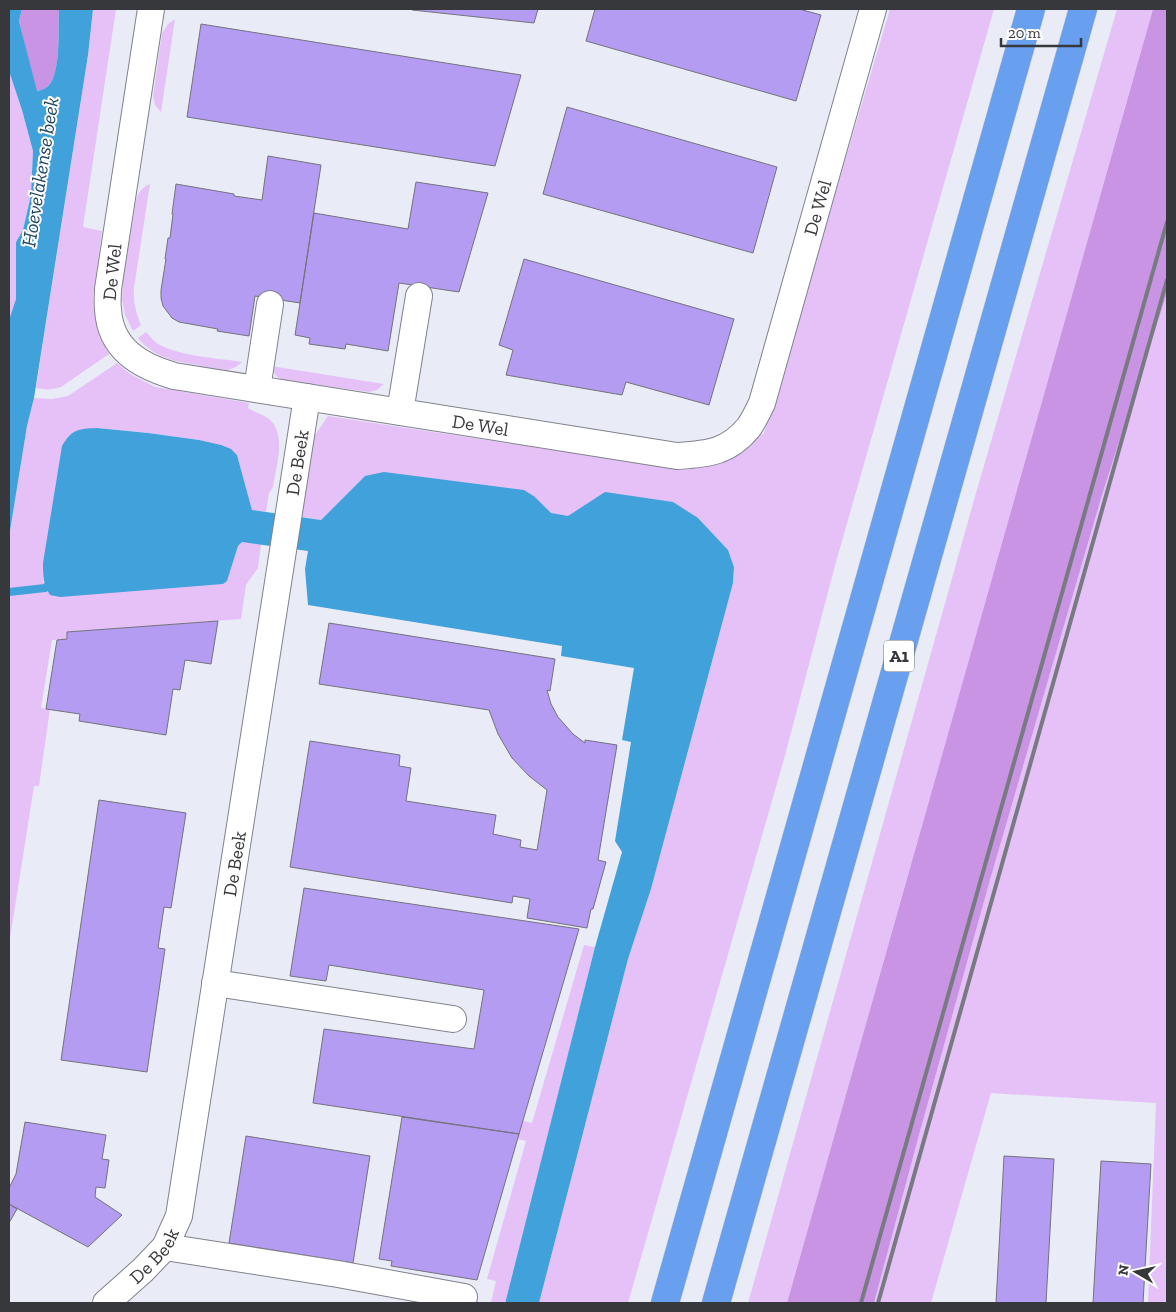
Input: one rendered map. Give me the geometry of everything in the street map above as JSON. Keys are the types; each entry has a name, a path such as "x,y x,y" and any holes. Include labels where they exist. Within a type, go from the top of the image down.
{"highway":[{"path":"664,1303 1030,9"},
{"name":"A1","path":"716,1303 1083,9"}],"street":[{"name":"De Wel","path":"151,9 108,290 108,311 112,332 124,350 139,362 174,376 677,456 707,454 730,445 749,427 762,403 873,9"},
{"path":"400,412 419,296"},
{"path":"257,389 270,304"},
{"name":"De Beek","path":"106,1303 143,1270 165,1247 179,1216 307,397"},
{"path":"215,983 453,1019"},
{"path":"165,1247 338,1274 464,1297"}],"shaded area":[{"path":"22,9 59,9 58,48 54,77 50,84 38,91 36,91 19,21"},
{"path":"93,9 116,9 83,227 102,231 93,305 97,327 109,354 61,387 42,389 36,388 88,55"},
{"path":"890,9 994,9 836,562 784,759 628,1303 539,1303 628,959 651,889 733,583 734,567 728,550 698,518 576,512 569,517 551,514 535,497 365,476 321,520 298,516 308,445 328,416 677,469 721,464 764,433"},
{"path":"1117,9 1153,9 787,1303 748,1303 976,493"},
{"path":"1153,9 1167,9 1167,293 1102,495 990,880 874,1303 787,1303"},
{"path":"175,19 161,112 155,105 153,96 162,33 168,24"},
{"path":"9,71 33,151 31,195 23,230 16,242 16,299 9,320"},
{"path":"150,184 134,288 135,307 141,325 133,331 125,315 122,299 123,281 136,200 141,190"},
{"path":"1167,293 1167,1303 1148,1303 1156,1103 991,1093 931,1303 874,1303 990,880 1102,495"},
{"path":"146,332 154,341 172,350 196,356 242,362 228,370 165,358 144,345 138,338"},
{"path":"117,363 130,374 155,387 249,403 248,408 269,419 278,433 278,461 266,512 252,510 237,455 199,440 97,428 43,563 45,588 227,580 238,546 242,542 261,544 258,568 246,585 241,619 67,632 67,639 52,640 41,708 50,709 39,786 34,786 9,945 9,537 27,426 34,398 52,399 68,396"},
{"path":"271,366 384,384 377,390 369,392 283,380 276,376"},
{"path":"584,945 595,947 506,1303 490,1303 496,1281 487,1279 526,1141 514,1138 519,1120 532,1123"}],"water":[{"name":"Hoevelakense beek","path":"9,9 22,9 19,21 37,91 47,87 54,77 58,48 59,9 93,9 88,55 34,398 27,426 9,537 9,320 16,299 16,242 23,230 31,195 33,151 9,71"},
{"path":"97,428 199,440 231,449 237,455 252,510 321,520 365,476 384,472 524,490 535,497 551,513 568,516 605,492 673,502 698,518 728,550 734,567 733,583 651,889 628,959 539,1303 506,1303 506,1300 595,947 622,852 615,841 631,742 622,740 634,668 561,656 562,646 308,605 305,569 308,551 242,542 238,546 227,581 223,584 60,597 50,595 43,575 43,563 62,446 72,433"}],"building":[{"path":"412,9 538,9 534,23"},
{"path":"595,9 799,9 821,15 796,101 586,41"},
{"path":"201,24 521,75 495,166 187,117"},
{"path":"567,107 777,167 753,253 543,194"},
{"path":"268,156 321,165 300,303 255,296 249,336 179,322 172,318 163,306 161,298 176,184 262,200"},
{"path":"416,182 488,193 459,292 399,283 388,351 346,344 345,349 309,344 310,338 295,335 314,213 408,229"},
{"path":"524,259 734,319 709,405 626,382 622,395 506,375 513,350 499,345"},
{"path":"218,621 211,664 185,660 180,690 173,689 166,735 79,721 80,714 46,709 57,640 67,639 67,632"},
{"path":"329,623 555,659 550,691 547,690 551,704 558,717 573,734 585,743 585,740 617,745 598,860 606,862 587,928 527,918 530,899 513,896 512,903 290,867 310,741 400,755 399,766 411,768 406,801 496,815 493,834 521,840 520,847 537,850 547,790 529,776 512,758 498,734 489,710 319,684"},
{"path":"99,800 186,813 171,908 164,907 158,948 165,949 147,1072 61,1060"},
{"path":"304,888 579,929 519,1134 313,1103 324,1029 474,1049 484,990 329,965 326,981 290,976"},
{"path":"402,1117 519,1134 477,1280 391,1266 392,1261 379,1259"},
{"path":"25,1122 106,1135 102,1159 109,1160 105,1188 96,1187 95,1197 122,1215 88,1247 9,1204 9,1188 16,1174"},
{"path":"246,1136 370,1156 353,1263 229,1243"},
{"path":"1004,1156 1054,1159 1046,1303 996,1303"},
{"path":"1101,1161 1151,1164 1143,1303 1093,1303"},
{"path":"9,1204 17,1209 9,1223"}],"waterway":[{"path":"9,592 45,588 52,582"}],"railway":[{"path":"861,1303 1167,222"},
{"path":"878,1303 1167,280"}]}
